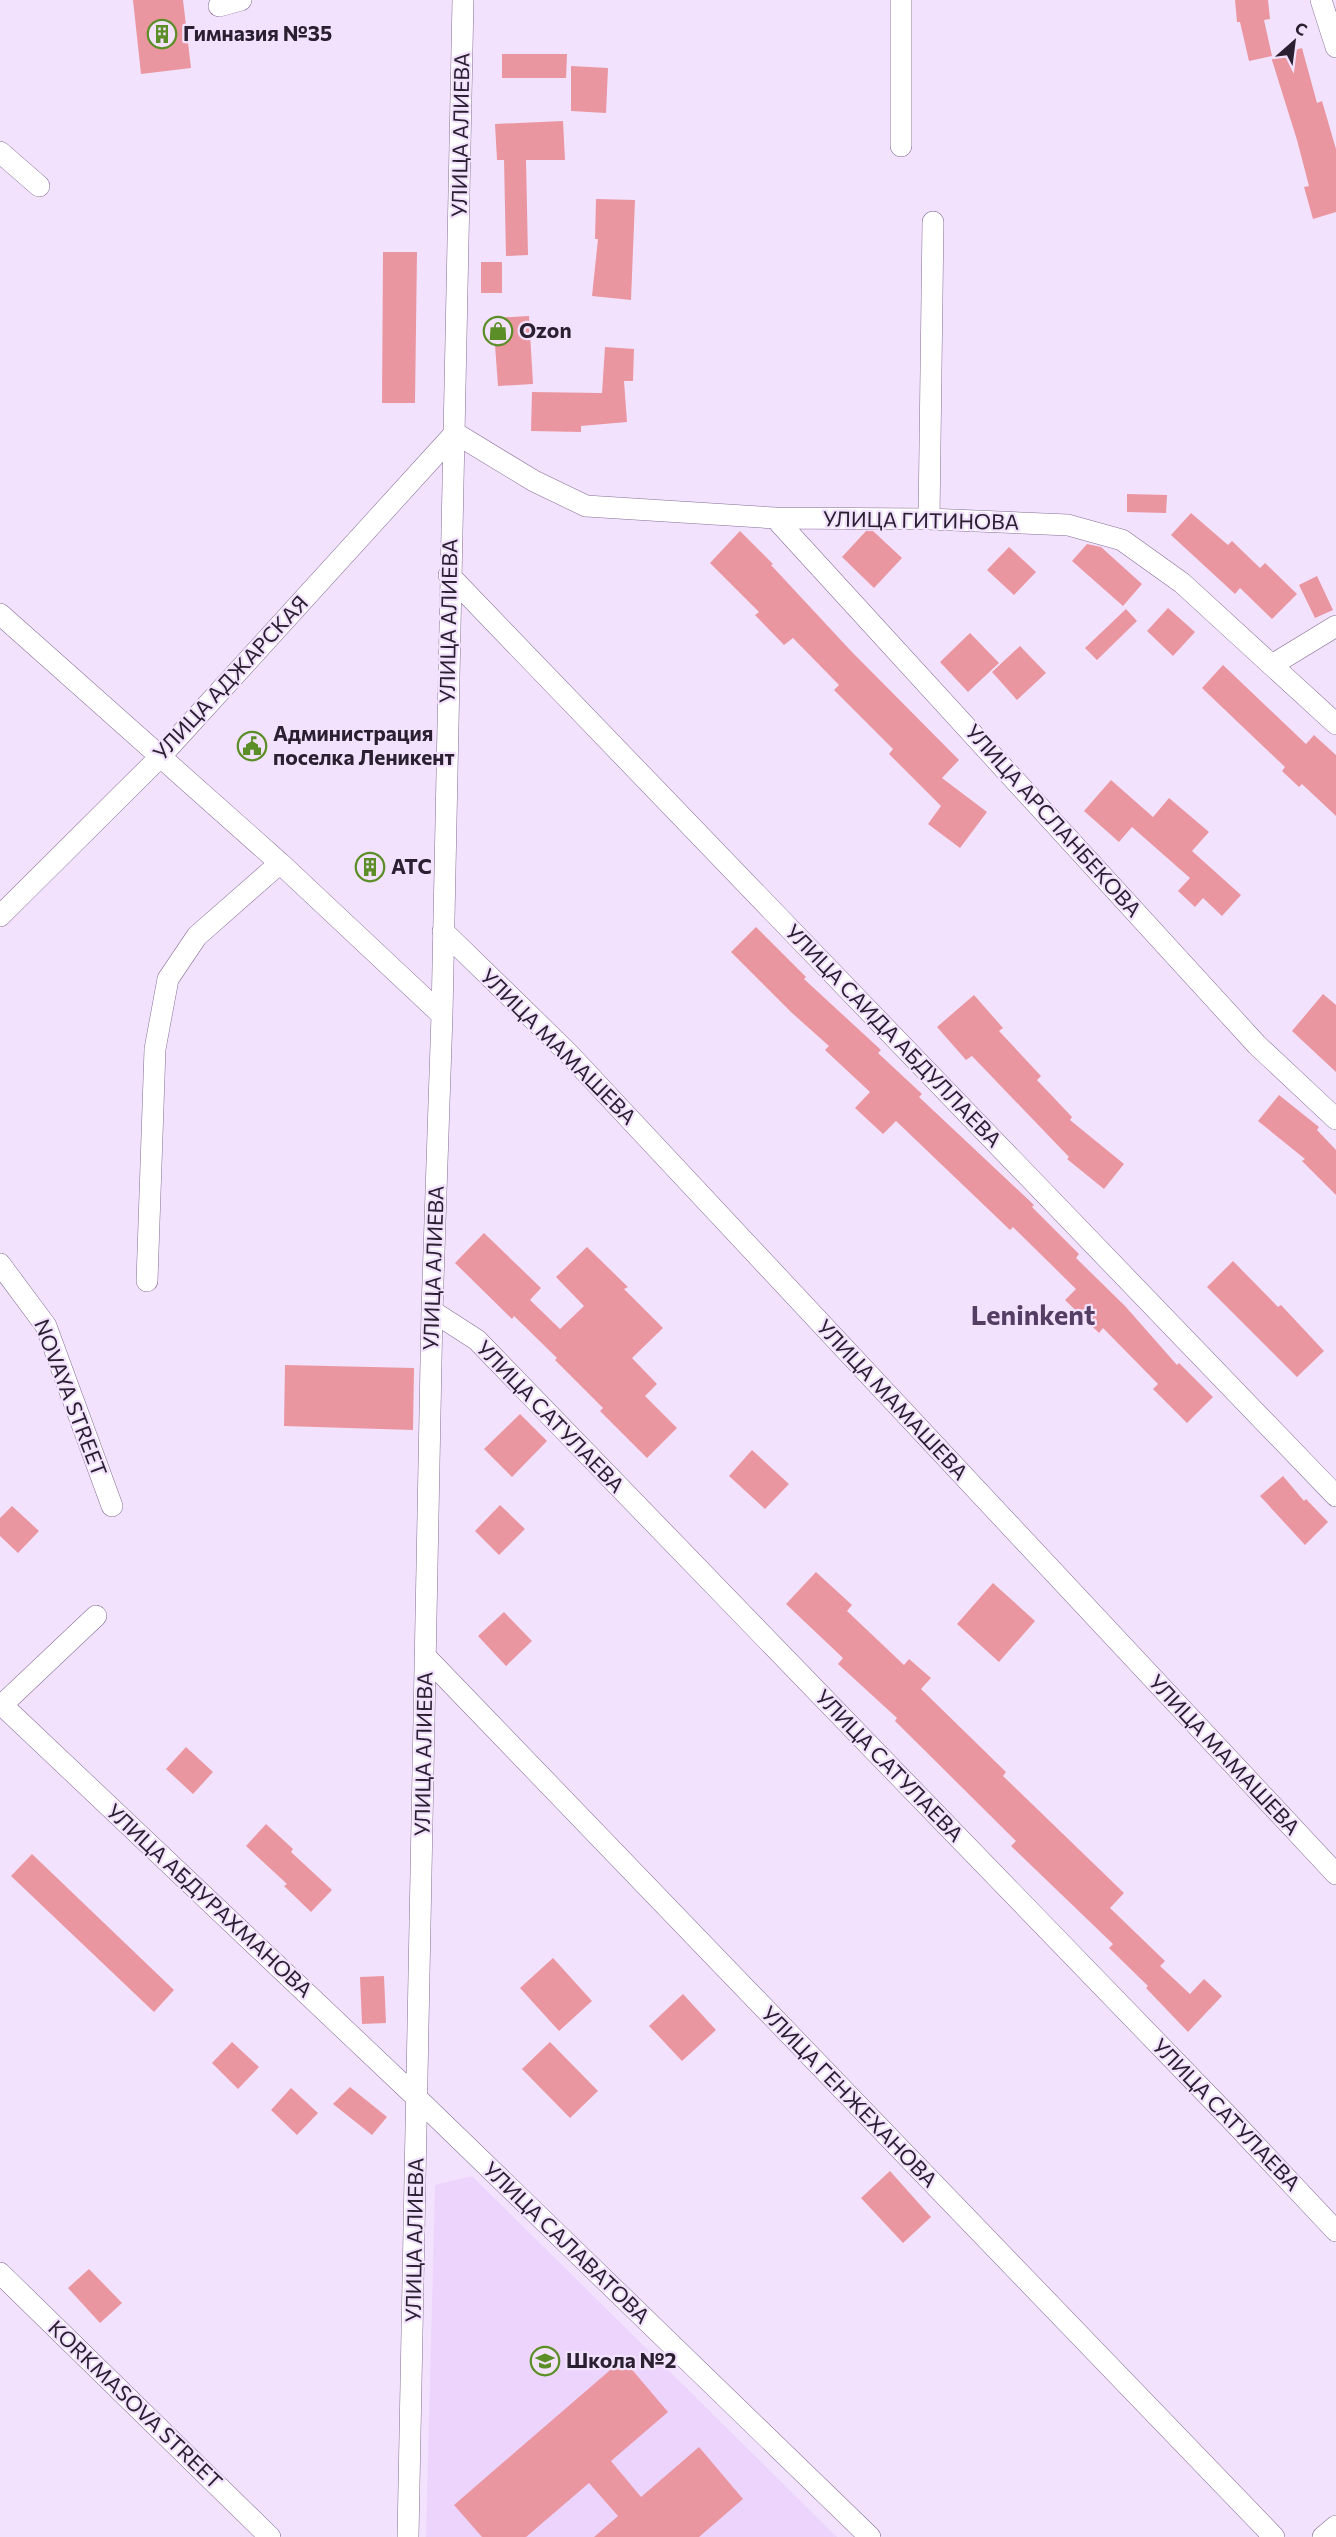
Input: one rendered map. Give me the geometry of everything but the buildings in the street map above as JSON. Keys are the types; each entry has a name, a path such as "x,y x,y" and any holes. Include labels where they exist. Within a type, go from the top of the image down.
{"street":[{"path":"219,6 241,0"},
{"name":"УЛИЦА АЛИЕВА","path":"408,2537 432,1311 442,1015 463,0"},
{"path":"900,146 901,0"},
{"path":"1321,0 1336,47"},
{"path":"0,152 39,186"},
{"path":"929,519 933,222"},
{"name":"УЛИЦА ГИТИНОВА","path":"455,433 534,481 586,506 775,518 929,519 1068,525 1122,540 1182,583 1336,724"},
{"name":"УЛИЦА АДЖАРСКАЯ","path":"0,916 161,756 455,433"},
{"name":"УЛИЦА АРСЛАНБЕКОВА","path":"775,518 1257,1045 1336,1119"},
{"name":"УЛИЦА САИДА АБДУЛЛАЕВА","path":"450,575 1336,1496"},
{"path":"0,614 280,862 442,1015"},
{"path":"1272,665 1336,626"},
{"path":"147,1281 155,1049 168,979 197,936 280,862"},
{"name":"УЛИЦА МАМАШЕВА","path":"443,931 568,1053 1336,1874"},
{"name":"NOVAYA STREET","path":"0,1264 46,1326 112,1506"},
{"name":"УЛИЦА САТУЛАЕВА","path":"432,1311 477,1340 1220,2108 1336,2231"},
{"path":"1,1704 96,1616"},
{"name":"УЛИЦА ГЕНЖЕХАНОВА","path":"425,1656 1274,2537"},
{"name":"УЛИЦА АБДУРАХМАНОВА","path":"1,1704 418,2099"},
{"name":"УЛИЦА САЛАВАТОВА","path":"418,2099 870,2537"},
{"name":"KORKMASOVA STREET","path":"0,2273 270,2537"},
{"path":"1323,2537 1336,2526"}],"shaded area":[{"name":"Школа №2","path":"472,2176 837,2537 426,2537 435,2185"}],"place":[{"name":"Гимназия №35","path":"162,34"},
{"name":"Ozon","path":"498,331"},
{"name":"Администрация поселка Леникент","path":"252,746"},
{"name":"АТС","path":"370,867"},
{"name":"Школа №2","path":"545,2361"}],"district":[{"name":"Leninkent","path":"1033,1316"}]}
